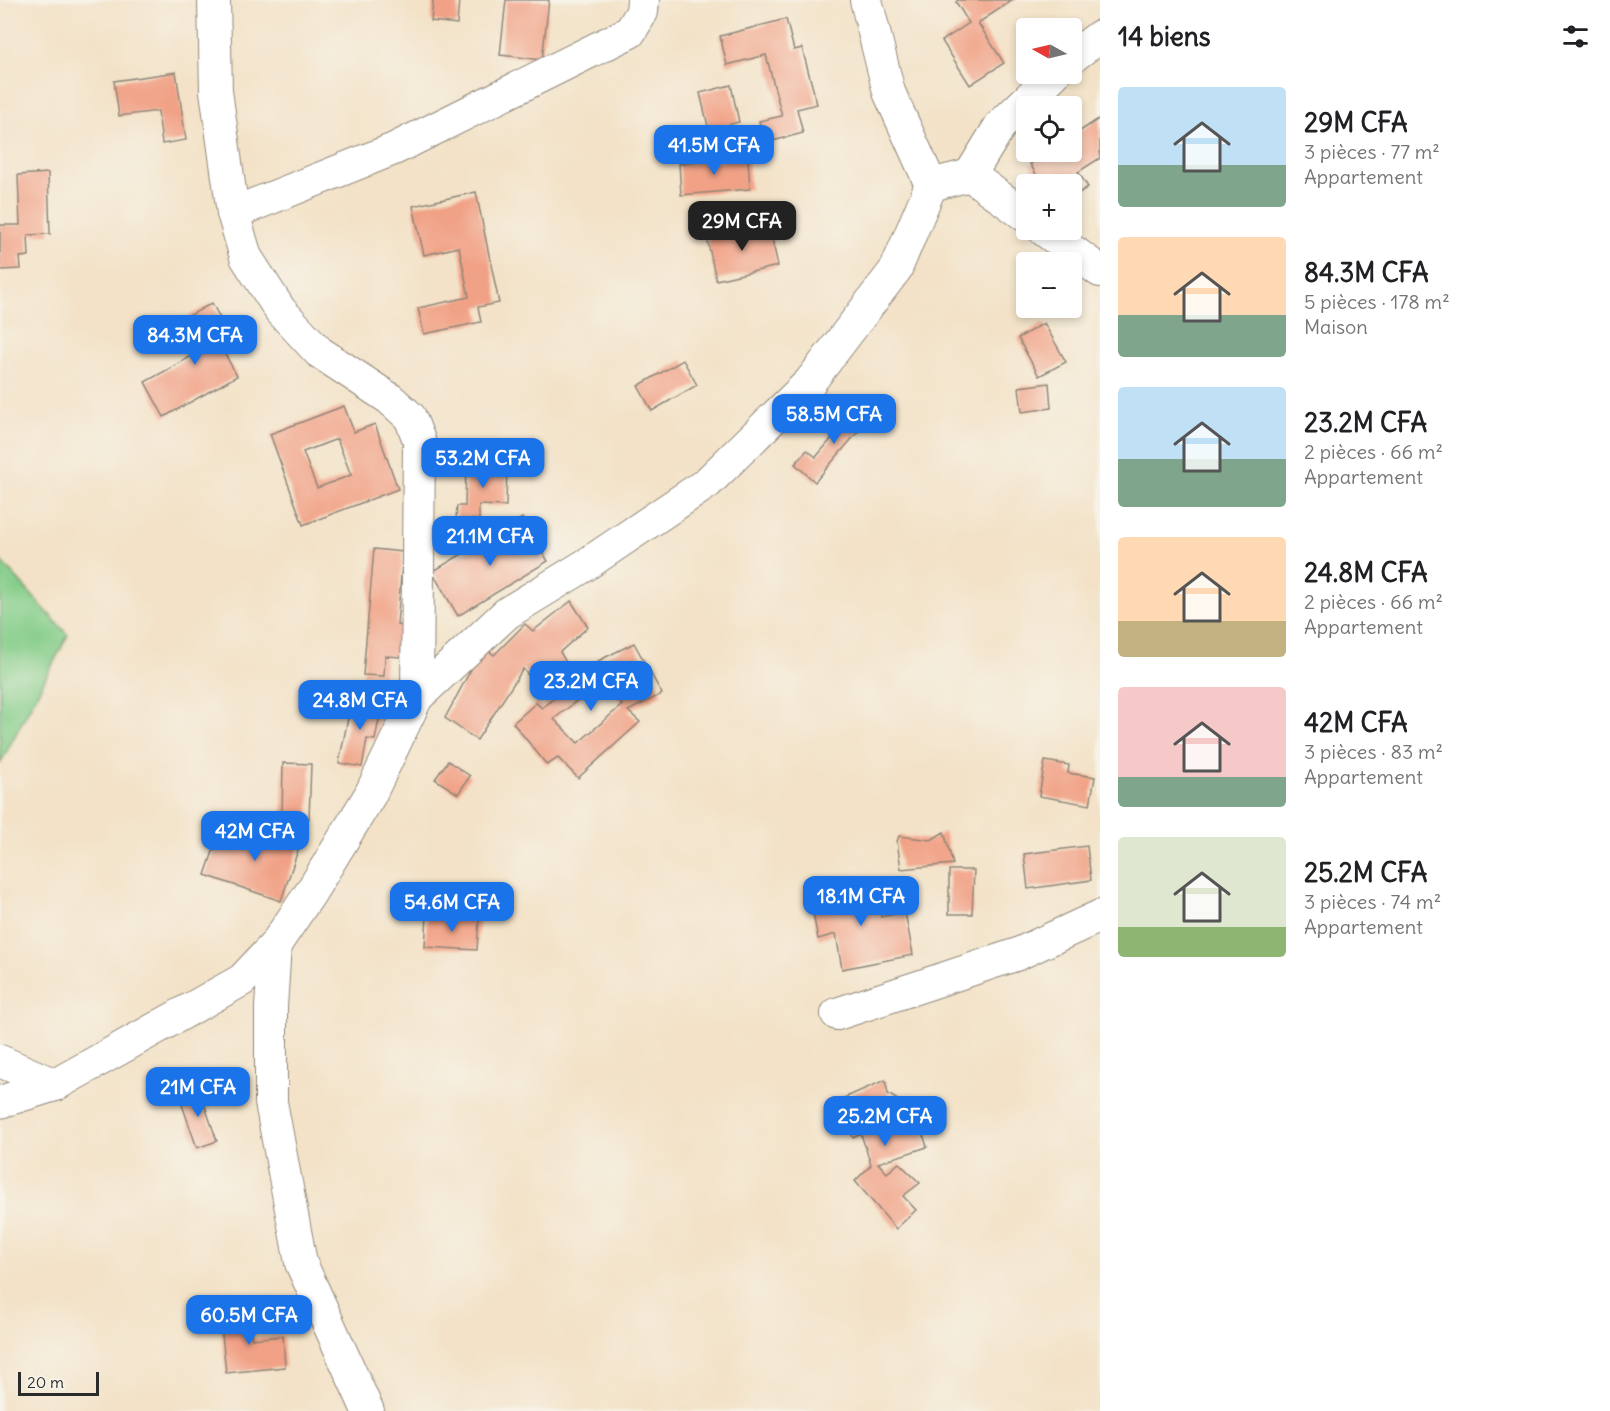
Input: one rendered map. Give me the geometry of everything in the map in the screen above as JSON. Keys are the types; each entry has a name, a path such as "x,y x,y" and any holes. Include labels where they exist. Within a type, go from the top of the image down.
{"street":[{"path":"214,0 216,91 233,213 246,257 280,310 319,352 390,399 404,411 410,417 419,440 417,697"},
{"path":"233,213 394,149 630,32 642,12 643,0"},
{"path":"0,1102 55,1085 242,980 275,945 312,892 370,795 417,697 507,613 584,566 707,483 810,382 896,269 931,186 889,92 866,0"},
{"path":"1082,50 1100,36"},
{"path":"931,186 970,175 1000,126 1044,84"},
{"path":"970,175 1016,209"},
{"path":"1058,240 1100,270"},
{"path":"837,1014 1018,954 1100,916"},
{"path":"275,945 271,1007 271,1102 302,1263 368,1411"},
{"path":"0,1061 55,1085"}],"green space":[{"path":"0,560 68,635 0,764"}],"building":[{"path":"433,0 459,0 457,24 431,21"},
{"path":"506,0 549,0 542,60 500,55"},
{"path":"958,0 1013,0 978,23 1004,63 970,85 942,41 969,23 956,2"},
{"path":"786,19 794,50 802,48 817,104 797,109 803,133 765,143 759,121 782,116 766,55 727,65 720,36"},
{"path":"176,72 186,140 162,144 158,111 119,116 114,81"},
{"path":"731,85 739,122 709,130 700,93"},
{"path":"1100,118 1100,158 1078,172 1079,174 1036,174 1030,164 1033,162 1082,162 1082,130"},
{"path":"748,158 750,189 681,195 679,164"},
{"path":"48,173 50,234 28,235 29,256 20,257 21,269 0,270 0,225 20,225 18,175"},
{"path":"1082,178 1088,187 1082,191"},
{"path":"476,192 499,303 478,307 481,322 424,334 418,308 469,297 459,247 424,255 413,206"},
{"path":"769,224 778,266 716,280 707,238"},
{"path":"212,303 231,339 220,345 237,376 164,417 145,382 203,350 185,318"},
{"path":"1044,323 1066,362 1039,376 1018,338"},
{"path":"683,360 697,385 652,411 638,386"},
{"path":"1049,383 1051,408 1022,412 1019,387"},
{"path":"862,403 874,413 815,482 795,464 807,450 816,457"},
{"path":"344,406 354,432 375,424 398,489 303,525 270,434","holes":["337,439 351,475 317,488 303,452"]},
{"path":"466,464 507,465 506,506 479,505 479,520 456,519 457,506 465,506"},
{"path":"522,518 548,561 458,616 432,572"},
{"path":"374,549 403,552 397,625 405,626 402,657 385,656 384,676 363,675"},
{"path":"571,601 588,627 560,652 567,664 539,688 523,669 477,740 445,718 483,647 494,655 525,624 533,631"},
{"path":"634,643 662,694 628,711 640,722 578,778 558,758 547,765 513,723 536,703 542,708 598,661","holes":["608,676 622,705 578,743 554,719"]},
{"path":"352,698 382,704 375,740 367,739 362,767 339,763"},
{"path":"448,761 470,776 458,794 435,779"},
{"path":"1045,761 1069,765 1068,773 1095,777 1090,805 1039,796"},
{"path":"283,763 311,764 309,819 282,818"},
{"path":"256,825 301,841 281,901 205,875 219,834 249,845"},
{"path":"944,832 953,864 901,869 897,841 899,836 931,840"},
{"path":"1087,846 1091,880 1028,889 1024,854"},
{"path":"949,870 974,870 972,914 949,914"},
{"path":"870,883 881,917 905,912 913,955 842,969 836,934 818,939 810,898"},
{"path":"427,916 479,919 477,950 425,947"},
{"path":"885,1080 888,1094 901,1102 902,1115 916,1111 927,1147 878,1163 887,1173 899,1163 920,1183 903,1196 916,1210 896,1229 855,1181 871,1165 861,1134 853,1138 837,1101"},
{"path":"199,1089 217,1141 197,1148 179,1096"},
{"path":"249,1312 252,1339 283,1336 285,1367 226,1373 220,1315"}]}
